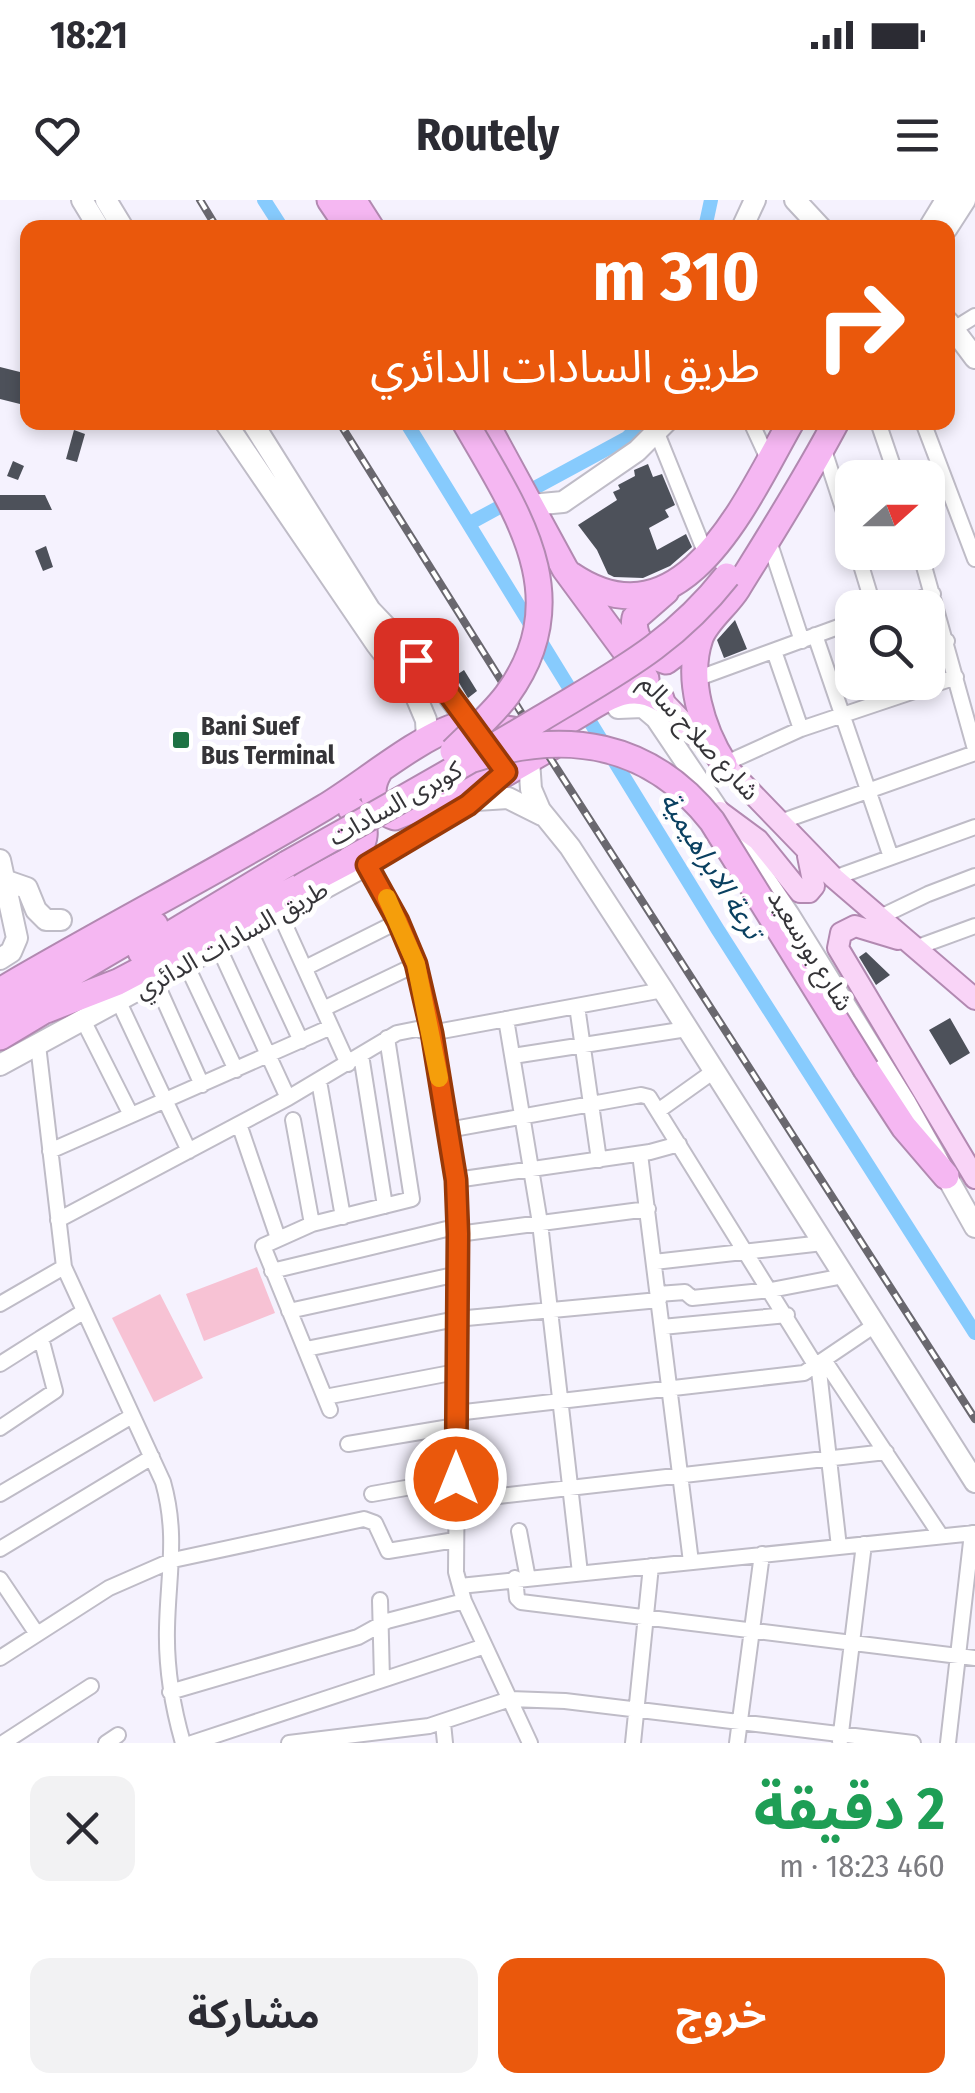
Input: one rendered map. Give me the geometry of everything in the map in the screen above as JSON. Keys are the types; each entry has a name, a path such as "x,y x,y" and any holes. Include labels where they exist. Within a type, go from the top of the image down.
{"highway":[{"name":"كوبرى السادات","path":"463,755 516,680 534,633 538,599 528,537 470,430"},
{"name":"شارع صلاح سالم","path":"489,430 565,570 661,699"},
{"path":"565,570 590,586 616,593 645,593 717,567 786,430"},
{"name":"كوبرى السادات","path":"717,567 802,430"},
{"name":"كوبرى السادات","path":"41,1003 463,755 643,640 676,613 717,567 822,435"},
{"path":"674,584 638,613 633,625 636,638 655,657 666,661 701,635 735,592 822,435"},
{"path":"701,635 696,679 706,732 724,764"},
{"path":"379,772 373,784 373,798 384,813 396,818 517,766 567,729 636,690 661,699"},
{"path":"0,991 324,808 452,728 468,724 534,734 567,729"},
{"path":"463,755 524,746 592,746 632,757 676,784 712,821 866,1070 904,1127 946,1176"},
{"path":"279,912 357,863 364,840 362,821 348,808 324,808"},
{"path":"0,1016 118,982 357,863"},
{"path":"0,1037 41,1003"}],"main road":[{"name":"شارع صلاح سالم","path":"661,699 834,878 975,998"},
{"path":"720,812 758,840 796,890 804,893 812,889 815,881 807,850"},
{"name":"شارع صلاح سالم","path":"910,944 855,926 842,933 838,948 975,1178"}],"street":[{"path":"795,200 814,220"},
{"path":"938,213 965,200"},
{"path":"955,330 975,358"},
{"path":"233,430 377,646 420,702 427,741"},
{"path":"257,430 361,596 449,694 468,724 517,766 547,820"},
{"path":"531,505 564,502 627,458 659,430"},
{"path":"662,430 717,567"},
{"path":"755,430 769,461"},
{"path":"881,430 891,460"},
{"path":"926,430 975,559"},
{"path":"822,435 835,479"},
{"path":"550,543 564,502"},
{"path":"768,537 844,714 891,858"},
{"path":"696,679 835,628"},
{"path":"780,822 975,751 969,701 956,677 945,634"},
{"path":"774,651 801,730"},
{"path":"416,660 432,691 427,700 420,702"},
{"path":"724,764 801,730 956,677"},
{"name":"شارع بورسعيد","path":"614,702 650,712 720,812 828,976 975,1227"},
{"path":"517,766 475,800 357,863 398,921 416,964 432,1033 456,1180 455,1540 462,1594 530,1743"},
{"path":"475,800 508,798 530,806 570,847 975,1482"},
{"path":"834,878 975,828"},
{"path":"2,870 27,888 36,910 46,920 60,920"},
{"path":"0,960 11,952 17,938 2,870"},
{"path":"878,918 975,876"},
{"path":"279,912 331,1027 354,1060 385,1206"},
{"name":"طريق السادات الدائري","path":"0,1065 279,912"},
{"path":"304,968 398,921"},
{"path":"910,944 975,926"},
{"path":"249,929 301,1042"},
{"path":"218,946 288,1098"},
{"path":"186,964 236,1070"},
{"path":"323,1008 416,964"},
{"path":"954,982 975,975"},
{"path":"155,980 202,1085"},
{"path":"58,1220 319,1081 387,1038 417,1029 432,1033 664,990"},
{"path":"118,1000 189,1151"},
{"path":"577,1006 598,1160"},
{"path":"506,1019 540,1223 580,1574"},
{"path":"83,1020 131,1116"},
{"path":"50,1150 331,1027"},
{"path":"512,1056 687,1029"},
{"path":"387,1038 413,1196 410,1201 312,1224 263,1246 328,1403 456,1372"},
{"path":"38,1045 64,1267 152,1457 171,1508 173,1560 167,1628 170,1692 183,1743"},
{"path":"658,1111 714,1071"},
{"path":"319,1081 343,1217"},
{"path":"448,1130 644,1094 787,1315 886,1452 940,1536"},
{"path":"294,1120 312,1224"},
{"path":"238,1124 278,1238"},
{"path":"456,1180 640,1154 679,1144"},
{"path":"640,1154 691,1562"},
{"path":"272,1271 458,1230 648,1209"},
{"path":"654,1262 822,1243"},
{"path":"0,1304 64,1267"},
{"path":"290,1311 458,1274"},
{"path":"306,1349 456,1319 685,1292 692,1298 771,1290 844,1276"},
{"path":"0,1364 83,1312"},
{"path":"662,1327 787,1315"},
{"path":"348,1444 560,1401 804,1373 875,1325"},
{"path":"0,1428 54,1392 41,1338"},
{"path":"821,1363 839,1546"},
{"path":"0,1494 132,1416"},
{"path":"455,1500 886,1452"},
{"path":"0,1549 152,1457"},
{"path":"372,1494 456,1479"},
{"path":"0,1658 109,1588 173,1560 364,1519 375,1524 388,1550 455,1540"},
{"path":"519,1531 520,1602 975,1658"},
{"path":"170,1692 358,1637 380,1624 462,1594 521,1579 974,1533 970,1593 948,1743"},
{"path":"840,1738 864,1544"},
{"path":"737,1743 762,1554"},
{"path":"633,1743 652,1566"},
{"path":"0,1580 37,1634"},
{"path":"380,1600 382,1680"},
{"path":"192,1743 485,1646"},
{"path":"3,1743 91,1686"},
{"path":"289,1743 346,1740 443,1723 510,1698 740,1720 840,1738 913,1743"},
{"path":"443,1723 445,1743"}],"shaded area":[{"path":"257,1267 275,1313 204,1341 186,1294"},
{"path":"160,1294 203,1378 154,1402 112,1318"}],"building":[{"path":"0,367 20,372 20,404 0,399"},
{"path":"74,430 85,434 77,462 66,459"},
{"path":"13,461 24,466 18,480 7,476"},
{"path":"648,464 653,477 662,474 675,505 665,510 669,517 649,528 657,550 686,534 692,547 670,566 643,578 614,577 608,574 597,550 578,525 617,500 613,492 620,489 618,485 635,476 634,470"},
{"path":"0,495 45,495 52,510 0,510"},
{"path":"46,546 53,567 43,571 35,551"},
{"path":"735,620 747,649 724,658 717,640"},
{"path":"445,636 455,649 446,656 436,643"},
{"path":"464,670 477,691 468,698 455,676"},
{"path":"866,952 890,975 876,985 859,957"},
{"path":"950,1018 970,1053 950,1065 929,1030"}],"waterway":[{"name":"ترعة الابراهيمية","path":"264,200 277,220"},
{"path":"707,220 711,200"},
{"name":"ترعة الابراهيمية","path":"411,430 718,930 975,1333"},
{"path":"470,523 627,438 635,430"}],"railway":[{"path":"200,200 212,220"},
{"path":"344,430 975,1419"}],"slow traffic":[{"path":"387,898 416,964 439,1078"}],"place":[{"name":"Bani Suef Bus Terminal","path":"181,740"}],"route":[{"path":"416,660 449,694 506,772 486,793 367,865 416,964 432,1033 456,1180 456,1479"}]}
